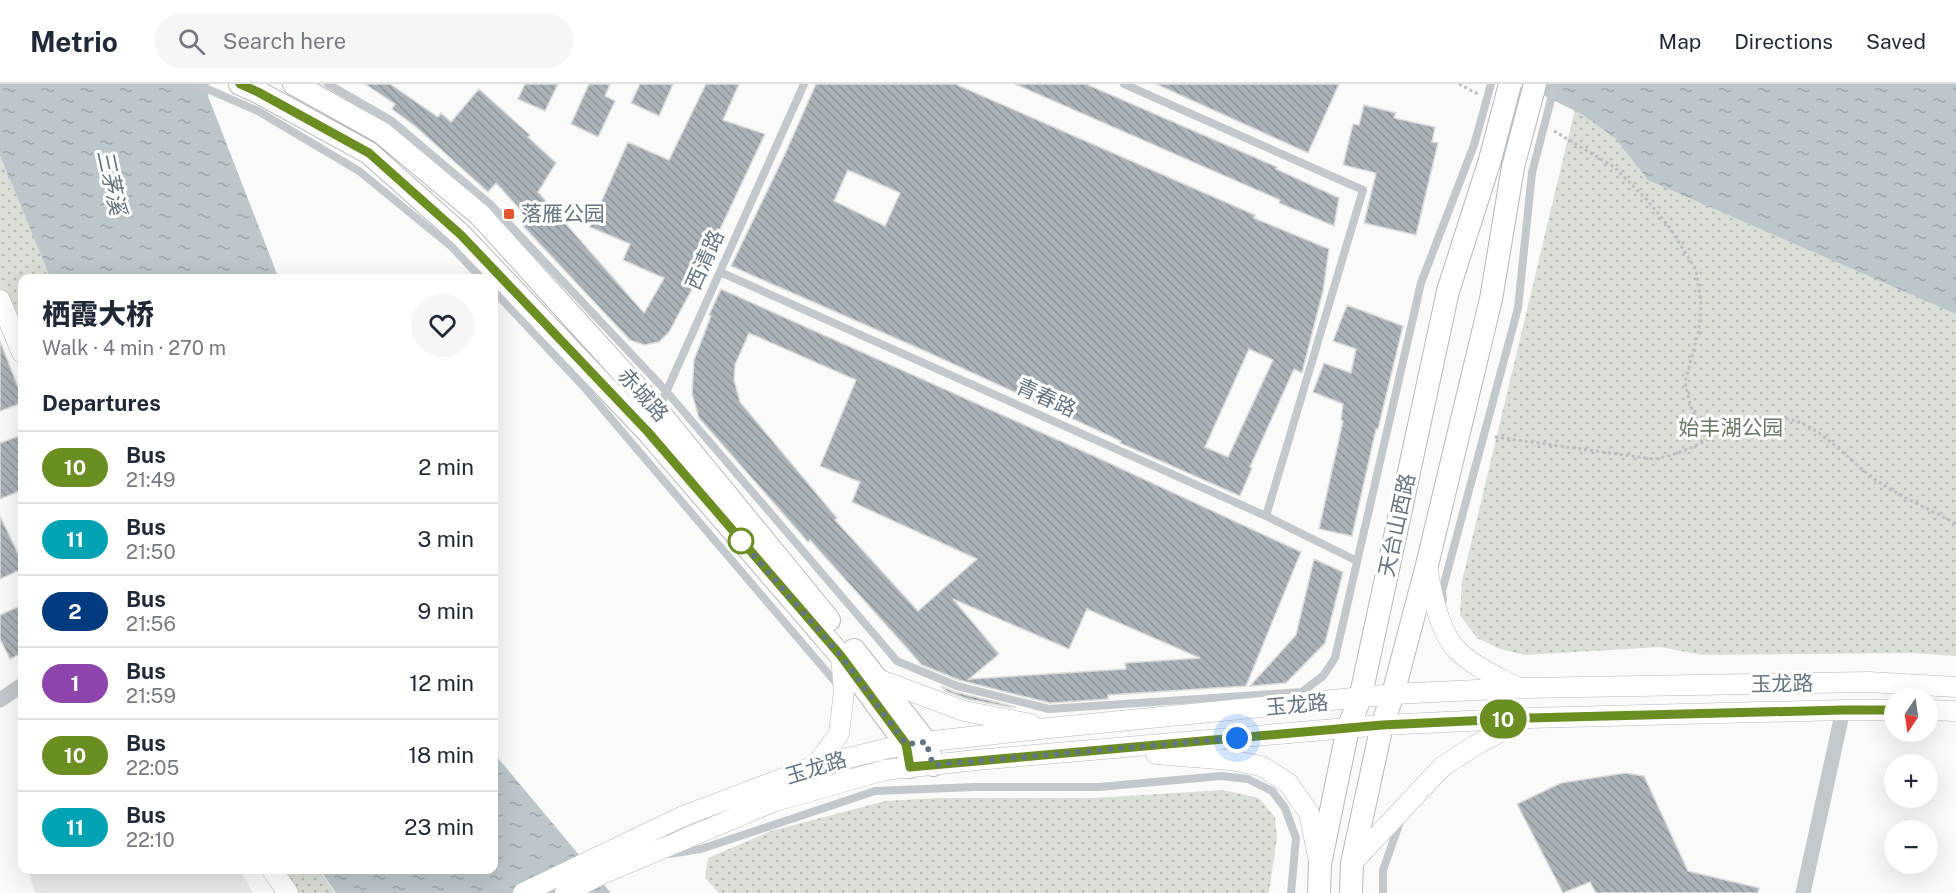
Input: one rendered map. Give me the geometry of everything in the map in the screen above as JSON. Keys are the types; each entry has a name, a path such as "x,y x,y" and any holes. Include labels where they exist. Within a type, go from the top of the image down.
{"main road":[{"name":"赤城路","path":"294,84 382,133 480,215 662,401 878,679 916,743 910,767"},
{"name":"天台山西路","path":"1319,893 1320,864 1348,728 1360,699 1448,291 1482,153 1510,84"},
{"name":"天台山西路","path":"1351,893 1352,863 1382,725 1393,694 1427,565 1522,170 1535,84"},
{"name":"赤城路","path":"253,93 369,153 461,235 495,274"},
{"name":"赤城路","path":"498,277 643,441 841,656 933,765"},
{"path":"0,300 18,343"},
{"path":"1427,565 1431,592 1444,629 1456,649 1480,668 1519,688"},
{"path":"815,766 839,734 844,691 841,656"},
{"path":"878,679 964,711 1049,728"},
{"name":"玉龙路","path":"595,867 681,817 815,766 916,743 1393,694 1519,688 1869,682 1956,687"},
{"name":"玉龙路","path":"595,867 644,857 775,801 885,770 1382,725 1529,718 1884,710"},
{"path":"1938,710 1956,711"},
{"path":"1352,863 1443,766 1476,745 1529,718"},
{"path":"1103,750 1230,760 1261,766 1288,783 1309,813 1320,864"},
{"path":"524,893 595,867"},
{"path":"565,893 595,867"},
{"path":"275,874 288,893"}],"street":[{"path":"0,700 18,688"},
{"path":"1803,893 1843,710"}],"lane":[{"path":"196,84 253,93 359,171 452,248 477,274"},
{"path":"328,84 392,121 490,204 662,401 897,661 957,686 1048,709 1302,692 1323,676 1335,658 1421,284 1482,153 1491,84"},
{"name":"西清路","path":"643,441 804,84"},
{"path":"1124,84 1364,190 1266,516"},
{"path":"1444,629 1442,591 1518,308 1522,170 1555,84"},
{"name":"青春路","path":"720,272 1266,516 1357,561"},
{"path":"498,295 584,387 643,441 844,691"},
{"path":"644,857 701,849 875,791 975,787 1100,787 1221,776 1248,779 1272,791 1285,808 1296,838 1291,893"},
{"path":"1383,893 1383,870 1406,805"}],"path":[{"path":"1459,84 1480,95"},
{"path":"1544,126 1614,167 1647,200 1670,228 1695,270 1701,303 1699,330 1685,382 1690,405 1707,440"},
{"path":"1484,436 1653,459 1670,457 1734,427 1767,418 1786,417 1812,428 1880,483 1956,524"}],"shaded area":[{"path":"29,874 242,874 253,893 35,893"}],"green space":[{"name":"始丰湖公园","path":"1581,84 1956,84 1956,656 1914,653 1701,655 1661,647 1525,655 1500,649 1477,638 1460,615 1462,581"},
{"path":"0,123 54,274 18,274 18,343 0,300"},
{"path":"1223,790 1259,798 1275,817 1277,837 1269,893 719,893 705,878 708,858 771,831 885,801 937,798 1094,798"},
{"path":"282,874 322,874 335,893 294,893"}],"water":[{"name":"三茅溪","path":"0,84 209,84 208,96 277,274 49,274 0,155"},
{"path":"1521,84 1956,84 1956,314 1648,180 1615,138 1583,115"},
{"path":"498,758 611,893 336,893 323,874 498,874"}],"building":[{"path":"365,84 390,84 438,117 441,113 451,122 479,89 530,135 528,137 556,163 538,192 644,313 664,278 623,260 630,244 590,227 628,142 669,160 706,84 739,84 723,120 765,134 691,291 669,332 659,342 644,345 630,340 522,225 528,218 496,183 488,192 415,126 392,109 395,104"},
{"path":"525,84 558,84 545,111 518,99"},
{"path":"589,84 610,84 605,96 615,101 598,137 571,124"},
{"path":"640,84 673,84 659,116 631,103"},
{"path":"816,84 955,84 1255,215 1254,218 1329,249 1323,291 1302,373 1294,369 1250,467 1252,468 1240,496 1120,443 1121,441 925,351 731,266","holes":["848,170 900,193 885,226 834,201","1249,349 1273,360 1228,457 1205,447"]},
{"path":"1015,84 1086,84 1277,167 1276,169 1339,198 1334,226 1279,203 1280,200"},
{"path":"1156,84 1339,84 1308,153"},
{"path":"1364,105 1396,113 1394,118 1435,127 1432,142 1438,143 1416,235 1364,223 1376,173 1343,165 1353,124 1359,125"},
{"path":"721,289 1096,457 1301,552 1246,686 1108,695 1108,699 1050,703 959,680 922,665 810,540 808,542 699,418 692,394 694,360 711,316 709,315","holes":["749,333 856,380 820,466 860,482 852,502 977,559 918,611 835,520 837,518 740,402 734,380 735,365","953,599 1069,649 1087,609 1200,658 1125,663 1126,669 969,679 999,654"]},
{"path":"1347,305 1403,326 1378,429 1376,429 1352,536 1319,529 1343,421 1341,420 1343,404 1313,392 1324,363 1351,373 1356,349 1333,341"},
{"path":"0,341 18,387 18,404 0,411"},
{"path":"18,436 18,492 0,499 0,443"},
{"path":"0,516 18,554 18,571 0,579"},
{"path":"1314,559 1343,572 1325,643 1286,683 1250,686 1296,635"},
{"path":"18,607 18,655 10,659 0,639 0,615"},
{"path":"941,686 955,692 1016,707 967,699 946,691"},
{"path":"1625,773 1644,776 1688,871 1759,888 1758,893 1596,893 1590,882 1563,893 1517,804 1561,783"}],"bus line":[{"name":"10","path":"240,84 369,153 461,235 648,432 841,656 906,744 910,767 1382,725 1529,718 1884,710"}],"place":[{"name":"落雁公园","path":"509,214"}],"route":[{"path":"741,541 737,536 841,656 906,744 926,742 933,765 1237,738"}]}
